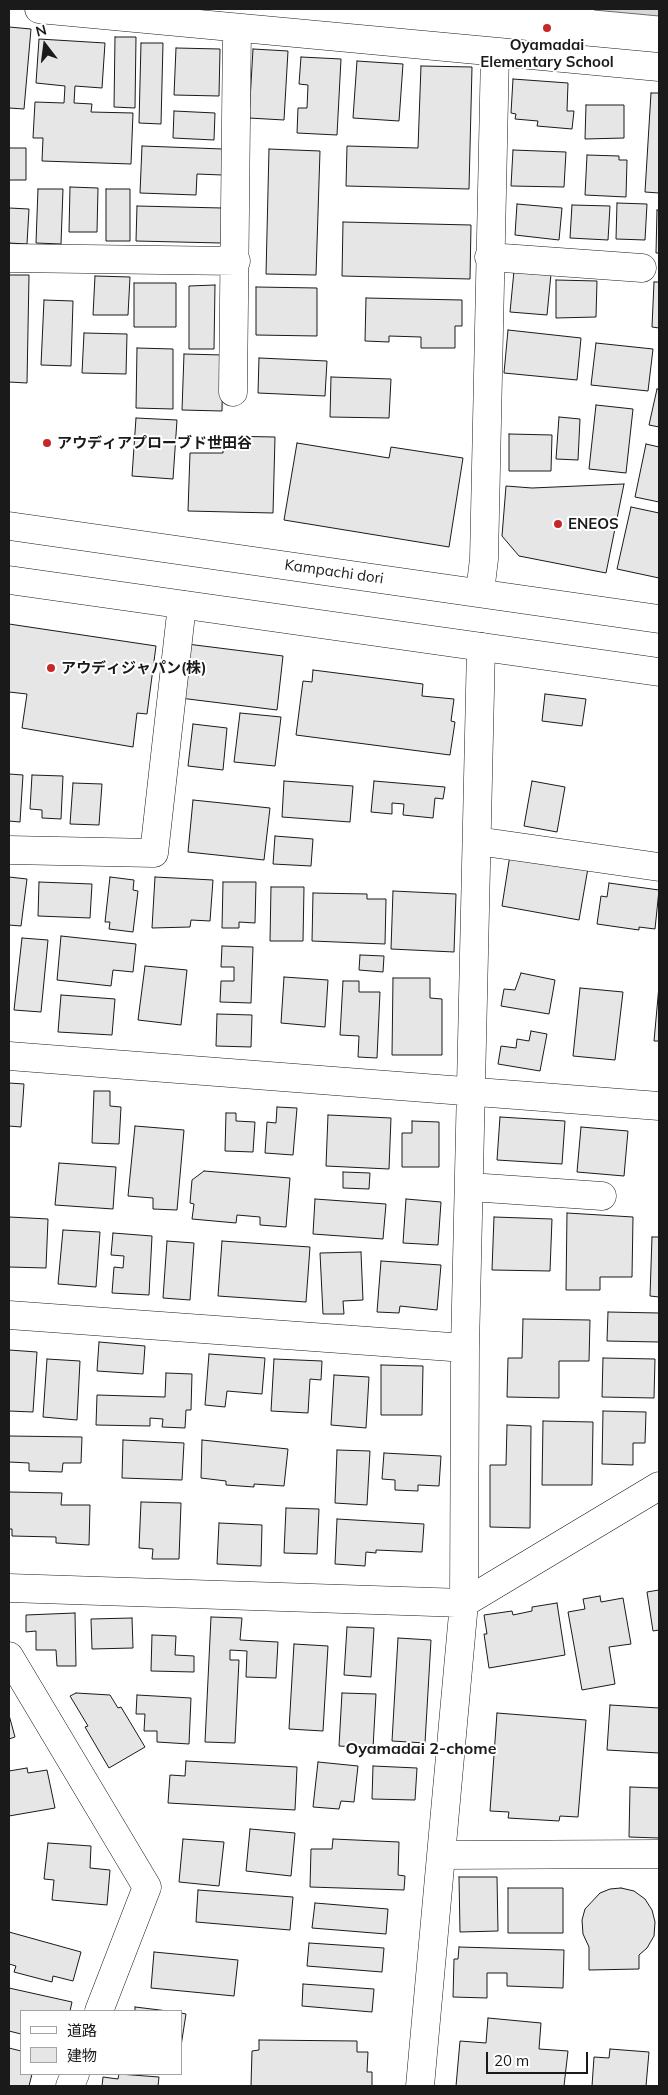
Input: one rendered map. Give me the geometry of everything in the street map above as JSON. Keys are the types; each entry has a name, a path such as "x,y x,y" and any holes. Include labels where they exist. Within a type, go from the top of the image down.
{"street":[{"path":"38,9 659,67"},
{"path":"233,392 236,261 237,28"},
{"path":"480,592 484,559 489,257 495,52"},
{"path":"489,257 642,268"},
{"path":"9,258 236,261"},
{"name":"Kampachi dori","path":"9,526 659,619"},
{"path":"9,580 659,672"},
{"path":"9,850 154,853 182,605"},
{"path":"420,2086 464,1604 465,1348 481,646"},
{"path":"477,841 659,867"},
{"path":"9,1056 472,1090 659,1106"},
{"path":"470,1187 602,1196"},
{"path":"9,1314 465,1348"},
{"path":"9,1588 464,1604 659,1486"},
{"path":"9,1656 147,1887 99,2010"},
{"path":"441,1855 659,1854"}],"shaded area":[{"path":"594,9 659,9 659,16 594,10"}],"building":[{"path":"9,27 31,29 24,109 9,108"},
{"path":"115,37 136,37 135,108 114,107"},
{"path":"39,39 105,43 102,88 75,86 74,103 92,104 91,112 133,113 131,164 42,161 43,138 33,138 35,102 64,103 65,86 36,83"},
{"path":"141,43 163,43 161,124 139,123"},
{"path":"176,48 220,49 219,96 174,95"},
{"path":"253,49 288,51 284,120 249,118"},
{"path":"301,57 341,59 337,135 297,133 298,108 307,108 308,85 299,84"},
{"path":"357,61 403,64 399,121 353,118"},
{"path":"421,66 472,67 469,189 346,186 347,146 418,148"},
{"path":"513,79 568,83 567,111 574,111 572,129 537,126 538,121 515,119 516,114 511,113"},
{"path":"651,93 659,93 659,193 645,192"},
{"path":"586,105 624,105 624,138 585,139"},
{"path":"174,111 215,113 214,140 173,138"},
{"path":"142,146 223,149 222,175 197,174 196,195 140,193"},
{"path":"9,148 26,148 26,180 9,180"},
{"path":"269,149 320,151 316,275 266,274"},
{"path":"513,150 566,152 564,187 511,186"},
{"path":"587,155 619,156 619,160 627,160 626,197 585,195"},
{"path":"70,187 98,188 97,232 69,232"},
{"path":"38,189 63,189 61,244 36,243"},
{"path":"106,189 130,189 130,241 106,241"},
{"path":"617,203 647,204 645,240 616,239"},
{"path":"517,204 562,208 559,240 515,235"},
{"path":"572,205 610,206 608,240 570,238"},
{"path":"137,206 222,208 221,243 136,241"},
{"path":"9,208 29,209 27,244 9,243"},
{"path":"657,210 659,210 659,253 656,253"},
{"path":"343,222 471,225 470,279 342,276"},
{"path":"514,271 551,274 547,315 510,312"},
{"path":"9,275 29,275 27,383 9,382"},
{"path":"95,276 130,277 128,315 93,315"},
{"path":"556,280 597,281 596,317 556,318"},
{"path":"654,282 659,282 659,328 652,327"},
{"path":"134,283 176,283 176,327 134,327"},
{"path":"215,285 214,349 189,349 189,286"},
{"path":"256,287 317,288 317,336 256,335"},
{"path":"366,298 462,300 462,326 455,326 455,348 421,348 421,337 389,336 389,342 365,341"},
{"path":"44,300 73,301 71,366 41,365"},
{"path":"508,330 581,338 577,380 504,373"},
{"path":"84,333 127,334 126,374 82,373"},
{"path":"596,343 653,349 648,391 591,385"},
{"path":"137,348 173,349 173,409 136,408"},
{"path":"184,354 223,355 222,411 182,410"},
{"path":"259,358 327,361 325,396 258,393"},
{"path":"331,377 391,379 389,418 330,417"},
{"path":"657,389 659,389 659,427 649,425"},
{"path":"596,405 633,409 626,473 589,469"},
{"path":"559,417 580,419 578,460 556,459"},
{"path":"136,418 177,420 173,479 132,476"},
{"path":"509,434 552,435 551,471 509,471"},
{"path":"223,436 275,437 273,513 188,511 190,453 223,453"},
{"path":"297,443 389,458 391,447 463,458 449,547 284,520"},
{"path":"646,444 659,447 659,502 635,497"},
{"path":"624,484 606,573 519,556 502,536 506,486 532,488"},
{"path":"631,507 659,513 659,578 617,569"},
{"path":"9,624 156,646 147,714 137,713 133,747 22,728 27,694 9,692"},
{"path":"187,644 283,656 277,710 180,698"},
{"path":"313,670 423,684 422,696 454,699 451,721 455,722 450,755 296,735 303,681 312,682"},
{"path":"545,694 586,699 582,726 542,721"},
{"path":"240,713 281,717 275,766 234,762"},
{"path":"193,724 227,728 223,770 188,766"},
{"path":"9,774 23,775 20,822 9,821"},
{"path":"32,775 63,776 61,819 42,818 42,810 30,809"},
{"path":"284,781 353,786 350,822 282,817"},
{"path":"374,781 445,787 443,799 435,798 433,818 403,815 404,804 392,803 392,814 371,812"},
{"path":"532,781 565,787 557,832 524,826"},
{"path":"73,783 102,784 99,825 70,824"},
{"path":"193,800 270,808 264,860 188,852"},
{"path":"275,836 313,839 311,866 273,864"},
{"path":"510,855 588,868 579,920 502,906"},
{"path":"9,877 27,879 21,926 9,925"},
{"path":"110,877 134,880 133,890 138,891 133,932 109,929 110,922 105,922"},
{"path":"155,877 213,880 210,921 191,920 190,927 152,928"},
{"path":"39,882 92,884 90,918 38,916"},
{"path":"223,882 256,882 255,923 239,922 239,928 222,928"},
{"path":"609,883 659,890 655,929 639,927 639,930 597,924 601,896 607,897"},
{"path":"271,887 304,887 303,941 270,941"},
{"path":"393,891 456,894 454,952 391,949"},
{"path":"313,893 367,894 367,899 386,899 385,944 312,941"},
{"path":"61,936 136,944 133,972 113,970 111,986 57,980"},
{"path":"22,938 48,940 41,1012 14,1010"},
{"path":"222,946 253,947 251,1003 220,1002 221,981 234,981 234,967 221,967"},
{"path":"360,955 384,956 383,972 359,970"},
{"path":"145,966 187,970 181,1025 138,1020"},
{"path":"521,973 555,980 549,1014 501,1006 504,989 515,990"},
{"path":"284,977 328,980 325,1027 281,1023"},
{"path":"393,978 430,978 430,998 442,999 442,1055 392,1055"},
{"path":"343,981 359,981 359,992 380,992 377,1058 358,1057 359,1036 340,1035"},
{"path":"659,986 659,1041 654,1041"},
{"path":"580,988 623,992 615,1060 573,1056"},
{"path":"61,995 115,999 112,1035 58,1032"},
{"path":"217,1014 252,1015 251,1047 216,1046"},
{"path":"531,1031 547,1034 540,1071 498,1064 501,1046 516,1048 517,1039 529,1041"},
{"path":"9,1083 24,1084 21,1127 9,1126"},
{"path":"94,1091 110,1091 110,1106 121,1107 119,1144 92,1143"},
{"path":"277,1107 297,1108 293,1155 265,1153 267,1122 276,1123"},
{"path":"226,1113 236,1113 236,1121 255,1122 253,1152 225,1151"},
{"path":"328,1115 391,1118 389,1169 326,1166"},
{"path":"500,1117 565,1121 562,1164 497,1160"},
{"path":"412,1121 439,1122 439,1167 402,1167 402,1133 412,1133"},
{"path":"135,1126 184,1130 177,1210 153,1209 153,1198 128,1196"},
{"path":"581,1127 628,1131 624,1176 577,1172"},
{"path":"59,1163 116,1167 113,1209 55,1205"},
{"path":"204,1171 290,1178 286,1227 260,1225 260,1217 237,1215 236,1223 192,1219 194,1204 190,1203 192,1180"},
{"path":"343,1172 370,1173 369,1189 343,1188"},
{"path":"315,1199 386,1204 383,1239 313,1234"},
{"path":"406,1199 441,1202 438,1245 403,1243"},
{"path":"567,1213 633,1217 632,1277 600,1277 600,1290 566,1290"},
{"path":"9,1217 48,1219 46,1268 9,1267"},
{"path":"494,1217 552,1219 550,1271 492,1270"},
{"path":"63,1230 100,1232 96,1287 58,1284"},
{"path":"113,1233 152,1236 149,1295 112,1293 114,1267 123,1268 124,1256 111,1255"},
{"path":"652,1237 659,1237 659,1297 650,1296"},
{"path":"167,1241 194,1243 190,1300 163,1298"},
{"path":"222,1241 310,1247 306,1302 218,1296"},
{"path":"361,1252 363,1300 343,1301 344,1314 323,1314 320,1253"},
{"path":"381,1261 441,1265 437,1310 400,1306 399,1313 377,1312"},
{"path":"608,1312 659,1313 659,1342 607,1341"},
{"path":"523,1319 590,1320 589,1361 559,1361 559,1398 507,1397 508,1358 522,1358"},
{"path":"99,1342 145,1346 143,1374 97,1371"},
{"path":"9,1350 37,1352 33,1412 9,1411"},
{"path":"209,1354 265,1358 262,1394 227,1391 225,1407 205,1405"},
{"path":"603,1358 655,1359 654,1398 602,1397"},
{"path":"47,1359 80,1361 77,1420 43,1417"},
{"path":"274,1359 322,1361 321,1380 310,1379 308,1413 271,1411"},
{"path":"381,1365 423,1366 422,1415 381,1415"},
{"path":"166,1373 192,1374 191,1410 186,1410 185,1428 162,1427 163,1419 150,1418 150,1426 96,1425 97,1395 165,1397"},
{"path":"334,1375 369,1377 366,1428 331,1425"},
{"path":"603,1411 646,1412 645,1443 633,1443 633,1465 602,1464"},
{"path":"543,1421 593,1422 592,1485 542,1485"},
{"path":"507,1425 531,1426 530,1528 490,1527 490,1465 506,1465"},
{"path":"9,1436 82,1437 81,1463 63,1463 62,1472 29,1471 29,1463 9,1462"},
{"path":"123,1440 184,1443 182,1480 122,1478"},
{"path":"202,1440 288,1449 284,1486 254,1484 254,1487 226,1485 226,1481 201,1478"},
{"path":"337,1450 370,1451 367,1505 335,1503"},
{"path":"384,1453 441,1456 439,1486 418,1485 418,1491 395,1490 395,1480 382,1479"},
{"path":"9,1492 62,1493 61,1505 90,1505 89,1545 56,1543 56,1537 12,1536 12,1529 9,1529"},
{"path":"141,1502 181,1503 179,1559 152,1559 153,1549 139,1548"},
{"path":"286,1508 319,1509 317,1554 284,1553"},
{"path":"337,1519 424,1524 422,1552 376,1550 376,1553 366,1552 365,1566 335,1564"},
{"path":"219,1523 262,1525 261,1566 217,1564"},
{"path":"659,1590 659,1630 653,1631 647,1592"},
{"path":"600,1596 601,1602 623,1598 631,1644 609,1647 615,1684 582,1690 568,1612 585,1609 583,1599"},
{"path":"557,1603 565,1655 489,1668 484,1634 487,1634 484,1615 512,1611 513,1615 532,1611 532,1607"},
{"path":"75,1613 76,1666 57,1666 56,1650 36,1650 36,1631 26,1632 26,1615"},
{"path":"211,1617 242,1618 240,1640 278,1642 276,1678 246,1677 247,1651 230,1650 230,1660 239,1660 235,1743 205,1742"},
{"path":"132,1618 133,1648 92,1649 91,1619"},
{"path":"347,1627 374,1628 371,1677 344,1675"},
{"path":"152,1635 176,1636 175,1655 194,1656 194,1672 151,1671"},
{"path":"398,1638 431,1640 425,1743 392,1741"},
{"path":"294,1644 328,1646 323,1731 289,1729"},
{"path":"76,1693 110,1695 118,1708 121,1707 145,1747 109,1768 85,1727 88,1726 70,1696"},
{"path":"342,1693 376,1694 373,1748 339,1746"},
{"path":"137,1695 191,1698 189,1744 157,1742 157,1731 144,1731 145,1714 136,1714"},
{"path":"610,1705 659,1708 659,1753 607,1750"},
{"path":"497,1713 586,1720 578,1817 560,1816 559,1821 508,1818 509,1812 490,1811"},
{"path":"9,1715 15,1737 9,1739"},
{"path":"186,1761 297,1767 295,1810 168,1803 170,1775 185,1776"},
{"path":"318,1762 358,1766 354,1802 341,1801 339,1809 313,1807"},
{"path":"373,1766 417,1768 415,1800 372,1799"},
{"path":"27,1768 28,1773 47,1770 55,1808 9,1816 9,1771"},
{"path":"630,1787 659,1788 659,1838 629,1837"},
{"path":"250,1829 295,1833 291,1876 246,1871"},
{"path":"183,1839 224,1842 219,1886 179,1882"},
{"path":"333,1839 399,1842 398,1875 405,1876 404,1890 310,1887 311,1849 332,1849"},
{"path":"48,1843 91,1846 90,1868 110,1870 107,1905 52,1900 54,1880 44,1879"},
{"path":"459,1877 497,1877 498,1931 460,1932"},
{"path":"508,1888 563,1888 563,1933 508,1933"},
{"path":"621,1888 634,1891 645,1899 652,1910 655,1922 654,1936 647,1948 639,1955 639,1969 589,1970 589,1947 583,1934 582,1920 585,1909 600,1893 610,1889"},
{"path":"198,1890 293,1897 290,1930 196,1922"},
{"path":"315,1903 388,1909 386,1934 312,1928"},
{"path":"9,1932 81,1952 73,1981 53,1976 52,1982 14,1972 16,1966 9,1964"},
{"path":"309,1943 384,1948 382,1972 307,1966"},
{"path":"459,1947 564,1950 563,1988 507,1986 507,1973 487,1973 487,1998 453,1997 454,1959 458,1959"},
{"path":"154,1952 238,1960 234,1996 151,1988"},
{"path":"303,1984 374,1989 372,2012 302,2006"},
{"path":"9,1988 72,2002 70,2010 20,2010 20,2034 9,2031"},
{"path":"135,2007 160,2010 135,2010"},
{"path":"182,2013 186,2014 182,2040"},
{"path":"488,2018 541,2023 539,2049 568,2051 564,2086 456,2086 460,2041 486,2043"},
{"path":"259,2040 357,2041 357,2052 368,2052 367,2072 372,2072 372,2086 251,2086 252,2051 259,2050"},
{"path":"9,2048 20,2051 20,2075 32,2075 29,2086 9,2086"},
{"path":"610,2049 649,2052 646,2086 592,2086 594,2057 609,2058"},
{"path":"119,2075 159,2077 158,2086 102,2086 103,2077 118,2079"}],"place":[{"name":"Oyamadai Elementary School","path":"547,28"},
{"name":"アウディアプローブド世田谷","path":"47,443"},
{"name":"ENEOS","path":"558,524"},
{"name":"アウディジャパン(株)","path":"51,668"}],"district":[{"name":"Oyamadai 2-chome","path":"421,1749"}]}
